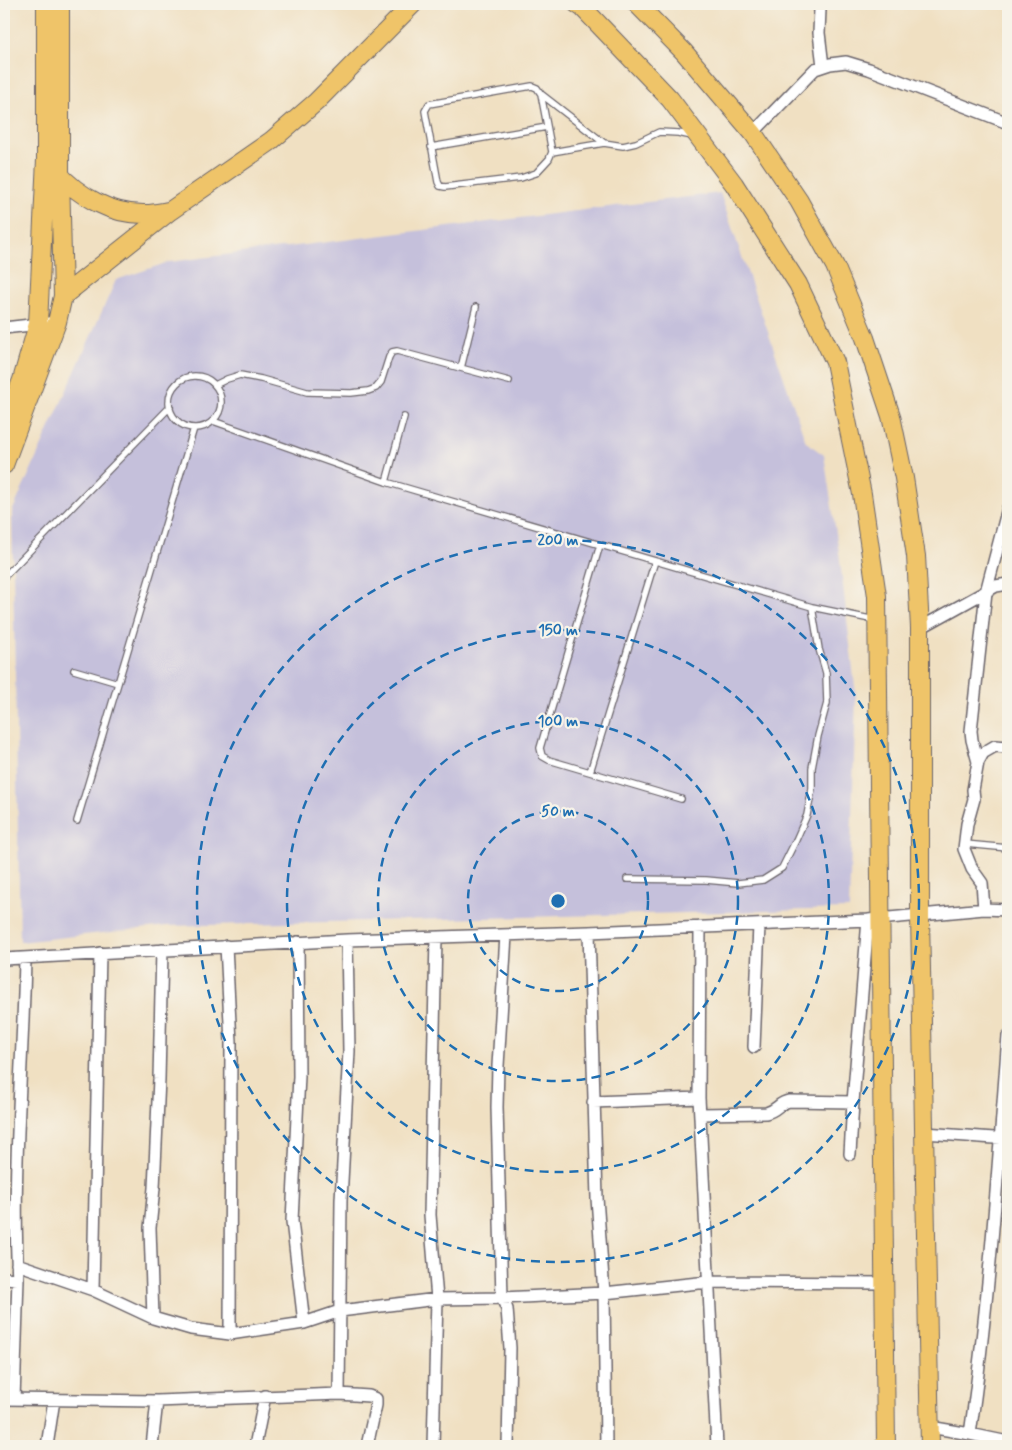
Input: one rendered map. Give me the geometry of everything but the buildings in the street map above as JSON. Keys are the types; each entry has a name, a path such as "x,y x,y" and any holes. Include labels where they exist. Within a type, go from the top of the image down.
{"main road":[{"path":"4,426 22,380 38,324 46,159 46,4"},
{"path":"4,465 57,322 63,296 60,176 60,4"},
{"path":"63,296 170,211 277,136 316,102 413,4"},
{"path":"577,4 670,99 734,184 798,284 835,362 862,494 877,596 874,920 884,1283 886,1446"},
{"path":"638,4 684,52 753,133 799,201 835,266 868,346 891,416 904,478 916,556 920,628 920,916 930,1446"},
{"path":"46,159 60,176 88,198 105,207 145,214 170,211"}],"street":[{"path":"818,4 820,9 819,33 823,66"},
{"path":"753,133 815,69 830,64 846,62 869,69 1008,123"},
{"path":"4,328 57,322"},
{"path":"978,762 972,740 972,731 986,592 1008,508"},
{"path":"920,628 996,586 1008,584"},
{"path":"984,910 982,882 972,869 964,849 968,817 974,799 972,790 978,762 983,753 995,746 1008,747"},
{"path":"4,959 298,942 874,920 984,910 1008,910"},
{"path":"850,1154 853,1102 874,920"},
{"path":"754,1048 759,925"},
{"path":"700,927 699,1098 717,1446"},
{"path":"589,932 593,1102 597,1198 604,1293 606,1446"},
{"path":"506,935 497,1106 502,1298 507,1309 510,1348 508,1446"},
{"path":"433,1446 437,1299 430,1215 436,938"},
{"path":"339,1394 341,1200 349,1051 347,940"},
{"path":"298,942 299,1076 292,1221 304,1323"},
{"path":"226,946 231,1042 230,1334"},
{"path":"152,1318 150,1228 154,1188 159,1079 162,950"},
{"path":"93,1290 100,953"},
{"path":"25,958 16,1199 18,1279 9,1399 158,1401 339,1394 369,1396 376,1399 376,1405 366,1446"},
{"path":"970,1434 980,1365 996,1200 1004,1139 1008,1036"},
{"path":"593,1102 699,1098"},
{"path":"700,1114 774,1111 783,1102 789,1101 853,1102"},
{"path":"925,1133 1004,1139"},
{"path":"17,1264 93,1290 152,1318 191,1329 230,1334 304,1323 340,1311 437,1299 604,1293 708,1282 884,1283"},
{"path":"4,1278 18,1279"},
{"path":"254,1446 265,1396"},
{"path":"46,1446 54,1400"},
{"path":"152,1446 158,1401"},
{"path":"930,1427 1008,1442"}],"lane":[{"path":"541,94 552,152 549,160 536,173 521,178 440,186 425,111 429,104 532,86 537,88 541,94 604,143"},
{"path":"431,147 547,126"},
{"path":"552,152 604,143 623,146 636,143 659,132 691,136 698,135"},
{"path":"461,368 476,307"},
{"path":"215,385 240,375 308,392 351,393 368,391 376,388 381,382 389,357 392,352 398,351 509,381"},
{"path":"190,376 204,377 215,385 219,390 221,404 217,416 207,425 194,428 181,423 172,413 169,400 174,387 184,378 190,376"},
{"path":"4,577 170,407"},
{"path":"386,482 404,417"},
{"path":"213,421 386,482 812,607 877,620"},
{"path":"77,821 194,428"},
{"path":"600,545 540,748 542,756 681,799"},
{"path":"590,772 655,561"},
{"path":"627,879 738,882 763,880 782,868 807,815 812,788 812,768 826,703 826,673 819,649 812,607"},
{"path":"74,670 118,683"},
{"path":"965,844 1008,848"}],"shaded area":[{"path":"720,193 806,442 824,455 839,552 856,695 849,909 167,926 20,942 12,512 116,280 169,262"}]}
